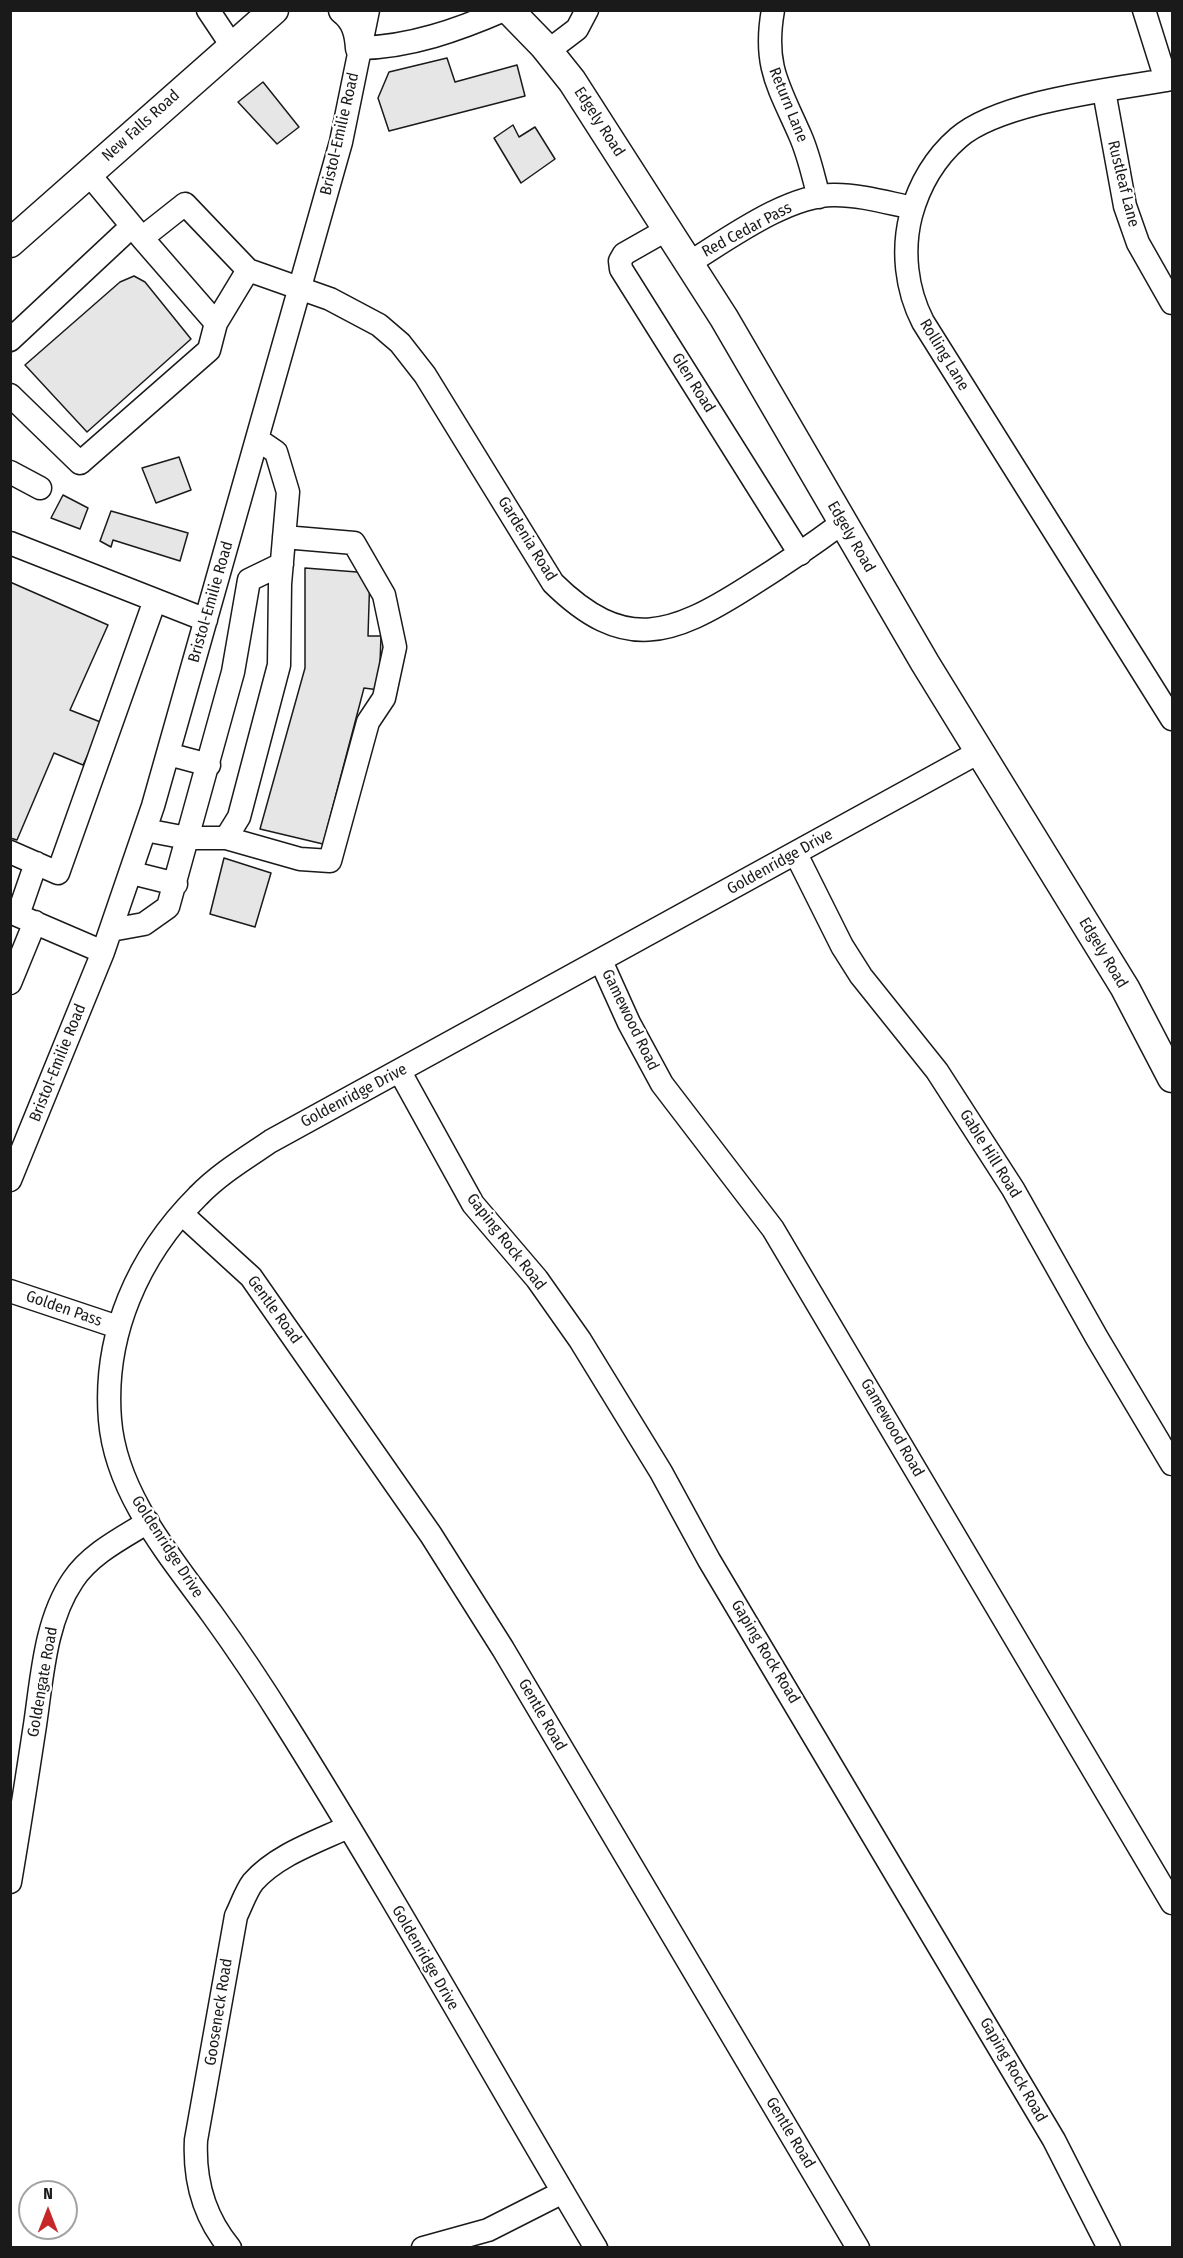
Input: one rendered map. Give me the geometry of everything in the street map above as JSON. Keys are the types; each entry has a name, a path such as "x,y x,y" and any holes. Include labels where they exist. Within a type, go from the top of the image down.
{"main road":[{"name":"New Falls Road","path":"10,243 274,10"},
{"path":"343,10 354,22 359,34 360,48"},
{"name":"Edgely Road","path":"509,10 548,51 572,81 668,229 979,752 1125,988 1173,1078"}],"street":[{"path":"208,10 232,46"},
{"name":"Bristol-Emilie Road","path":"10,1180 103,952 132,873 168,754 340,142 368,10"},
{"path":"360,48 393,47 470,25 504,10"},
{"path":"548,51 577,29 587,10"},
{"name":"Return Lane","path":"773,10 770,34 774,78 809,157 819,197"},
{"path":"1144,10 1169,80"},
{"name":"Rolling Lane","path":"1169,80 1104,91 1005,114 970,129 943,152 930,171 913,208 907,230 906,255 916,310 1173,719"},
{"name":"Rustleaf Lane","path":"1104,91 1125,206 1138,243 1173,303"},
{"path":"88,173 216,323"},
{"name":"Red Cedar Pass","path":"689,263 774,213 819,197 834,195 868,198 913,208"},
{"path":"10,340 137,232 185,204 248,270 216,323 209,350 80,463 10,396"},
{"name":"Glen Road","path":"668,229 624,254 620,261 621,269 800,554"},
{"name":"Gardenia Road","path":"248,270 330,299 379,325 400,343 425,375 553,583 572,602 598,619 616,627 637,630 678,625 712,610 800,554 842,523"},
{"path":"226,838 239,817 279,665 282,564 288,492 276,452 257,439"},
{"path":"10,472 40,488"},
{"path":"145,830 187,838 226,838 300,859 330,861 368,722 384,698 395,648 384,595 354,543 284,537"},
{"path":"10,543 206,620"},
{"path":"111,930 144,924 168,907 233,672 249,580 282,564"},
{"path":"10,852 58,873 155,600"},
{"name":"Goldenridge Drive","path":"596,2247 284,1722 148,1522 121,1468 110,1422 108,1380 111,1349 135,1281 154,1249 182,1214 228,1170 271,1141 979,752"},
{"path":"168,754 209,765"},
{"name":"Gable Hill Road","path":"796,854 842,946 861,976 937,1071 1013,1189 1097,1338 1173,1464"},
{"path":"10,983 21,916 36,863"},
{"path":"132,873 176,884"},
{"path":"21,916 103,952"},
{"name":"Gamewood Road","path":"601,961 629,1023 662,1084 774,1228 1173,1903"},
{"name":"Gaping Rock Road","path":"400,1072 473,1204 537,1279 580,1340 661,1472 709,1560 1054,2140 1109,2247"},
{"name":"Gentle Road","path":"182,1214 251,1277 431,1534 503,1649 858,2247"},
{"name":"Golden Pass","path":"10,1291 118,1327"},
{"name":"Goldengate Road","path":"10,1882 43,1672 55,1617 73,1580 82,1568 101,1551 148,1522"},
{"name":"Gooseneck Road","path":"230,2247 215,2229 203,2201 195,2161 196,2140 236,1916 252,1883 267,1870 293,1853 348,1827"},
{"path":"423,2247 488,2230 563,2192"}],"building":[{"path":"447,58 455,82 517,65 525,96 389,131 378,98 389,72"},
{"path":"263,82 299,127 277,144 238,102"},
{"path":"513,125 519,137 535,127 555,159 521,183 494,138"},
{"path":"134,276 145,282 191,339 87,432 25,365 120,282"},
{"path":"179,457 191,490 156,503 142,468"},
{"path":"63,495 88,508 80,529 51,518"},
{"path":"111,511 188,533 180,561 113,540 111,547 100,541"},
{"path":"305,568 370,573 368,636 381,636 379,690 364,688 323,844 260,829 305,668"},
{"path":"10,582 108,625 70,710 103,723 83,765 54,753 17,840 10,838"},
{"path":"224,858 271,873 255,927 210,914"}]}
